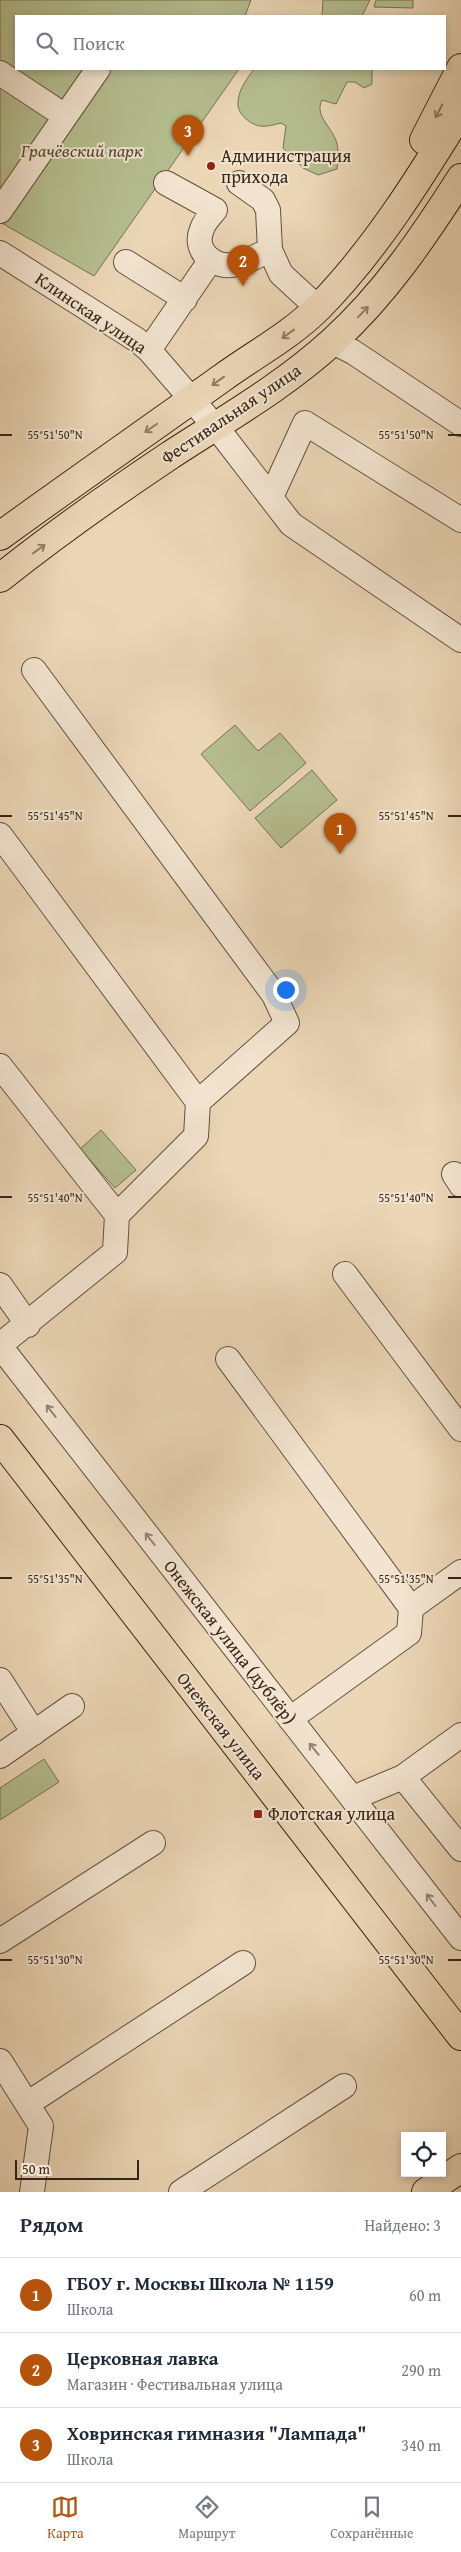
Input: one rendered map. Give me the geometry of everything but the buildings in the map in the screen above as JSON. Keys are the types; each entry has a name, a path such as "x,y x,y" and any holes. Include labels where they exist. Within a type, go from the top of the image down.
{"main road":[{"path":"358,262 383,220 461,68"},
{"path":"358,262 461,111"},
{"path":"434,220 461,178"},
{"path":"434,220 461,190"},
{"name":"Фестивальная улица","path":"0,578 168,457 251,404 332,342 366,309 434,220"},
{"name":"Фестивальная улица","path":"0,536 191,400 295,329 318,308 358,262"},
{"name":"Онежская улица","path":"0,1440 461,2036"},
{"path":"426,2192 461,2168"}],"street":[{"path":"0,211 97,70"},
{"path":"0,73 66,116"},
{"path":"166,183 215,210 202,229 200,242 204,254 210,261 219,265 236,265 270,250"},
{"path":"239,183 263,200 268,210 270,250 281,274 318,308"},
{"name":"Клинская улица","path":"0,253 149,350 214,427 291,524 461,640"},
{"path":"149,350 210,261"},
{"path":"126,262 185,299"},
{"path":"332,342 353,352 461,424"},
{"path":"271,497 305,423 461,520"},
{"path":"34,670 274,995 287,1023 198,1102"},
{"path":"0,835 198,1102 196,1136 117,1215"},
{"path":"0,1066 117,1215 115,1252 0,1346"},
{"path":"345,1274 461,1429"},
{"path":"0,1285 28,1325"},
{"name":"Онежская улица (дублёр)","path":"0,1346 290,1719 457,1925"},
{"path":"228,1359 411,1608 408,1633 290,1719"},
{"path":"411,1608 461,1572"},
{"path":"0,1680 34,1733"},
{"path":"0,1756 72,1706"},
{"path":"353,1798 403,1777 461,1735"},
{"path":"403,1777 461,1849"},
{"path":"0,1941 153,1842"},
{"path":"27,2104 243,1963"},
{"path":"0,2061 41,2126 32,2192"},
{"path":"181,2192 344,2086"}],"green space":[{"name":"Грачёвский парк","path":"0,0 251,0 245,15 15,15 15,70 238,70 94,276 0,222"},
{"path":"323,0 370,0 362,15 322,15"},
{"path":"376,0 413,0 413,8 374,7"},
{"path":"253,70 372,70 372,84 364,88 355,82 347,82 336,104 322,100 320,105 321,114 334,136 338,152 337,169 318,175 303,168 283,148 286,126 281,123 266,126 254,124 249,122 239,111 238,100 243,86"},
{"path":"235,725 258,751 280,733 306,763 250,811 201,754"},
{"path":"312,770 337,800 281,848 255,818"},
{"path":"101,1130 136,1170 115,1188 80,1149"},
{"path":"44,1759 59,1782 0,1820 0,1788"}],"place":[{"name":"Ховринская гимназия \"Лампада\"","path":"188,156"},
{"name":"Администрация прихода","path":"211,166"},
{"name":"Церковная лавка","path":"243,286"},
{"name":"ГБОУ г. Москвы Школа № 1159","path":"340,854"},
{"name":"Флотская улица","path":"258,1814"}]}
